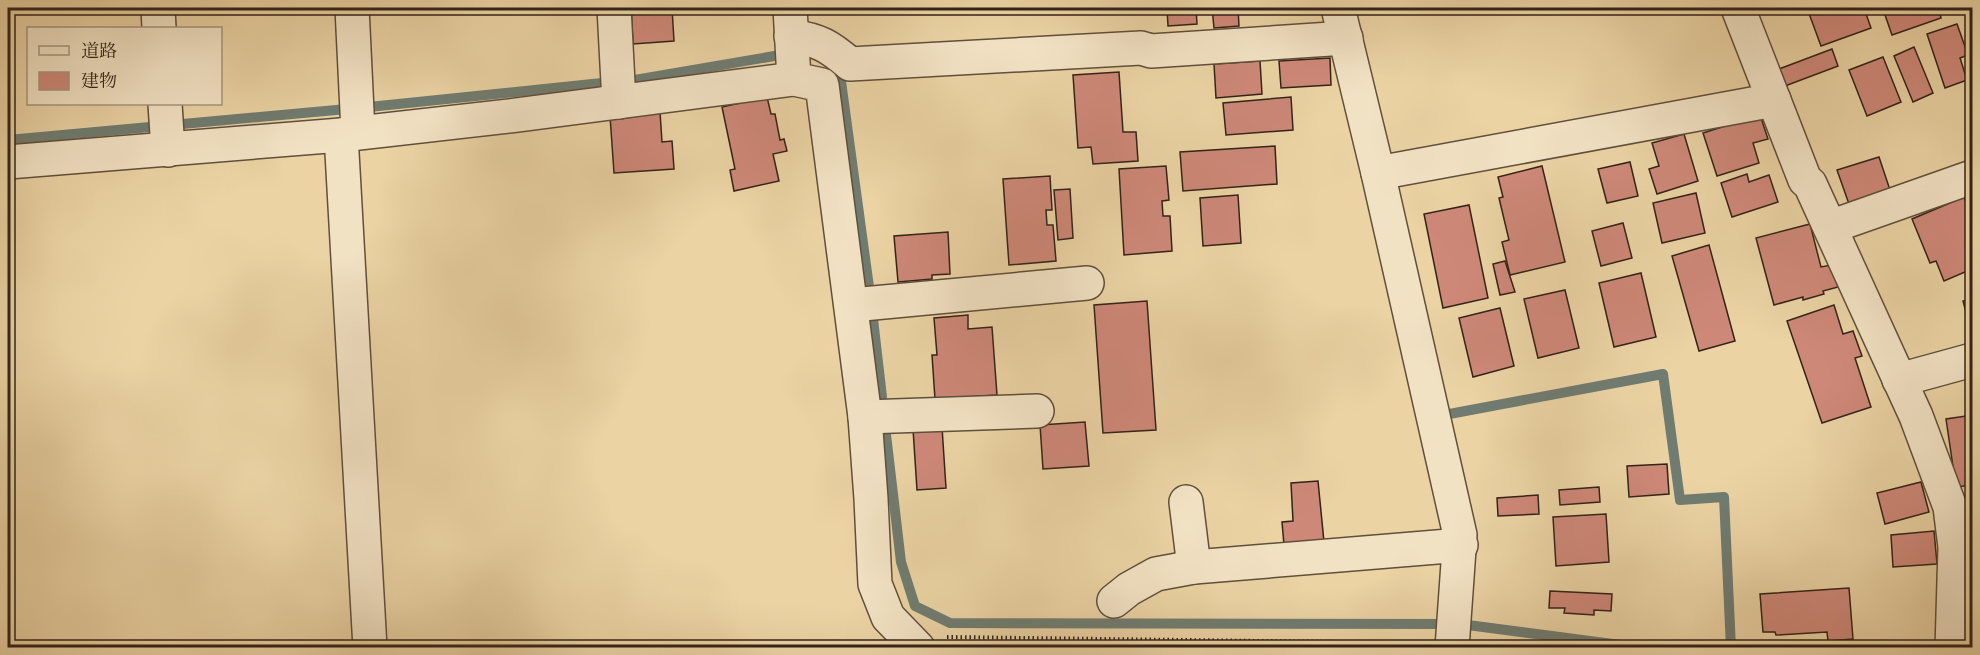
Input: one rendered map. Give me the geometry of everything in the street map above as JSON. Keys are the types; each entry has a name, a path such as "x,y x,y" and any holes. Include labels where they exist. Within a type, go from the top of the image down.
{"street":[{"path":"158,8 159,27"},
{"path":"352,8 353,121 370,648"},
{"path":"614,8 619,102"},
{"path":"1738,8 1805,180 1810,184 1899,380 1961,506 1955,547 1959,637"},
{"path":"790,22 794,79"},
{"path":"790,22 813,39 831,47 850,64 1141,48 1150,51 1342,23 1461,545 1452,635"},
{"path":"8,162 166,126 517,116 794,79 822,85 865,417 872,499 875,584 888,617 912,641"},
{"path":"1378,173 1774,100"},
{"path":"1830,227 1972,177"},
{"path":"852,305 1087,284"},
{"path":"1899,380 1972,360"},
{"path":"865,417 1037,411"},
{"path":"1186,502 1194,567"},
{"path":"1114,601 1129,589 1156,574 1194,567 1461,545"}],"path":[{"path":"912,641 1452,635"}],"building":[{"path":"631,8 672,8 674,41 633,44"},
{"path":"1167,8 1196,8 1197,24 1168,26"},
{"path":"1212,8 1238,8 1239,26 1214,28"},
{"path":"1807,8 1864,8 1871,28 1821,46"},
{"path":"1897,8 1947,8 1948,10 1940,13 1941,18 1892,35 1884,12"},
{"path":"1957,24 1968,55 1960,58 1967,80 1945,88 1927,34"},
{"path":"1914,47 1933,93 1913,102 1894,56"},
{"path":"1832,49 1838,66 1785,86 1779,69"},
{"path":"1883,57 1901,102 1867,116 1849,70"},
{"path":"1330,58 1331,85 1281,88 1279,61"},
{"path":"1260,61 1262,94 1216,98 1214,64"},
{"path":"1119,72 1123,132 1136,132 1138,161 1093,164 1091,147 1078,148 1073,75"},
{"path":"767,97 771,114 775,114 780,140 784,139 787,151 773,154 779,181 734,191 730,170 735,169 722,107"},
{"path":"1291,97 1293,130 1226,135 1223,103"},
{"path":"660,112 662,142 672,141 674,169 614,173 610,116"},
{"path":"1760,115 1768,139 1753,143 1759,163 1717,176 1703,133"},
{"path":"1684,134 1698,181 1657,194 1649,169 1659,166 1652,143"},
{"path":"1275,146 1277,184 1183,191 1180,152"},
{"path":"1879,157 1890,190 1849,204 1837,170"},
{"path":"1630,162 1638,196 1607,203 1598,169"},
{"path":"1166,166 1169,200 1162,201 1163,216 1170,216 1172,251 1124,255 1119,169"},
{"path":"1542,166 1565,262 1510,275 1502,242 1509,240 1499,198 1503,197 1498,177"},
{"path":"1747,174 1749,182 1769,175 1778,202 1732,217 1721,183"},
{"path":"1050,176 1052,210 1046,210 1047,225 1053,225 1056,261 1009,265 1003,179"},
{"path":"1070,189 1073,238 1058,240 1054,190"},
{"path":"1696,193 1705,233 1662,243 1653,203"},
{"path":"1238,195 1241,243 1203,246 1200,198"},
{"path":"1964,197 1972,218 1972,269 1944,281 1936,261 1930,263 1912,219"},
{"path":"1469,205 1488,298 1443,308 1424,214"},
{"path":"1623,223 1632,258 1601,266 1592,231"},
{"path":"1810,224 1821,267 1831,265 1838,287 1803,300 1803,297 1774,305 1756,238"},
{"path":"948,232 950,274 932,275 932,279 898,282 894,236"},
{"path":"1709,245 1735,341 1699,351 1672,256"},
{"path":"1505,261 1515,292 1500,295 1493,264"},
{"path":"1641,273 1656,337 1614,347 1599,283"},
{"path":"1565,290 1579,348 1538,358 1524,299"},
{"path":"1972,299 1972,335 1963,301"},
{"path":"1147,301 1156,430 1103,433 1094,305"},
{"path":"1834,305 1843,334 1853,331 1862,356 1855,358 1871,407 1822,423 1787,321"},
{"path":"1500,308 1514,366 1473,377 1459,318"},
{"path":"968,315 968,329 992,327 997,395 935,399 932,355 937,355 934,318"},
{"path":"1966,416 1967,420 1972,419 1972,485 1956,487 1946,419"},
{"path":"1085,422 1089,466 1043,469 1040,425"},
{"path":"942,427 946,488 917,490 913,429"},
{"path":"1667,464 1669,494 1629,497 1627,466"},
{"path":"1318,481 1324,542 1284,545 1282,522 1293,521 1291,483"},
{"path":"1921,482 1929,512 1885,524 1877,493"},
{"path":"1599,487 1600,502 1560,505 1559,490"},
{"path":"1538,495 1539,514 1498,516 1497,498"},
{"path":"1606,514 1609,562 1556,566 1553,517"},
{"path":"1934,531 1937,564 1893,567 1891,535"},
{"path":"1849,588 1853,639 1828,641 1827,632 1776,635 1775,632 1763,632 1760,594"},
{"path":"1550,591 1612,594 1611,611 1594,610 1594,615 1564,613 1565,608 1549,608"}],"waterway":[{"path":"629,81 780,55"},
{"path":"840,74 869,287"},
{"path":"8,140 602,83"},
{"path":"873,319 882,397"},
{"path":"1444,415 1663,374 1680,500 1724,497 1731,648"},
{"path":"885,426 901,562 915,606 950,623 1460,624 1643,648"}]}
